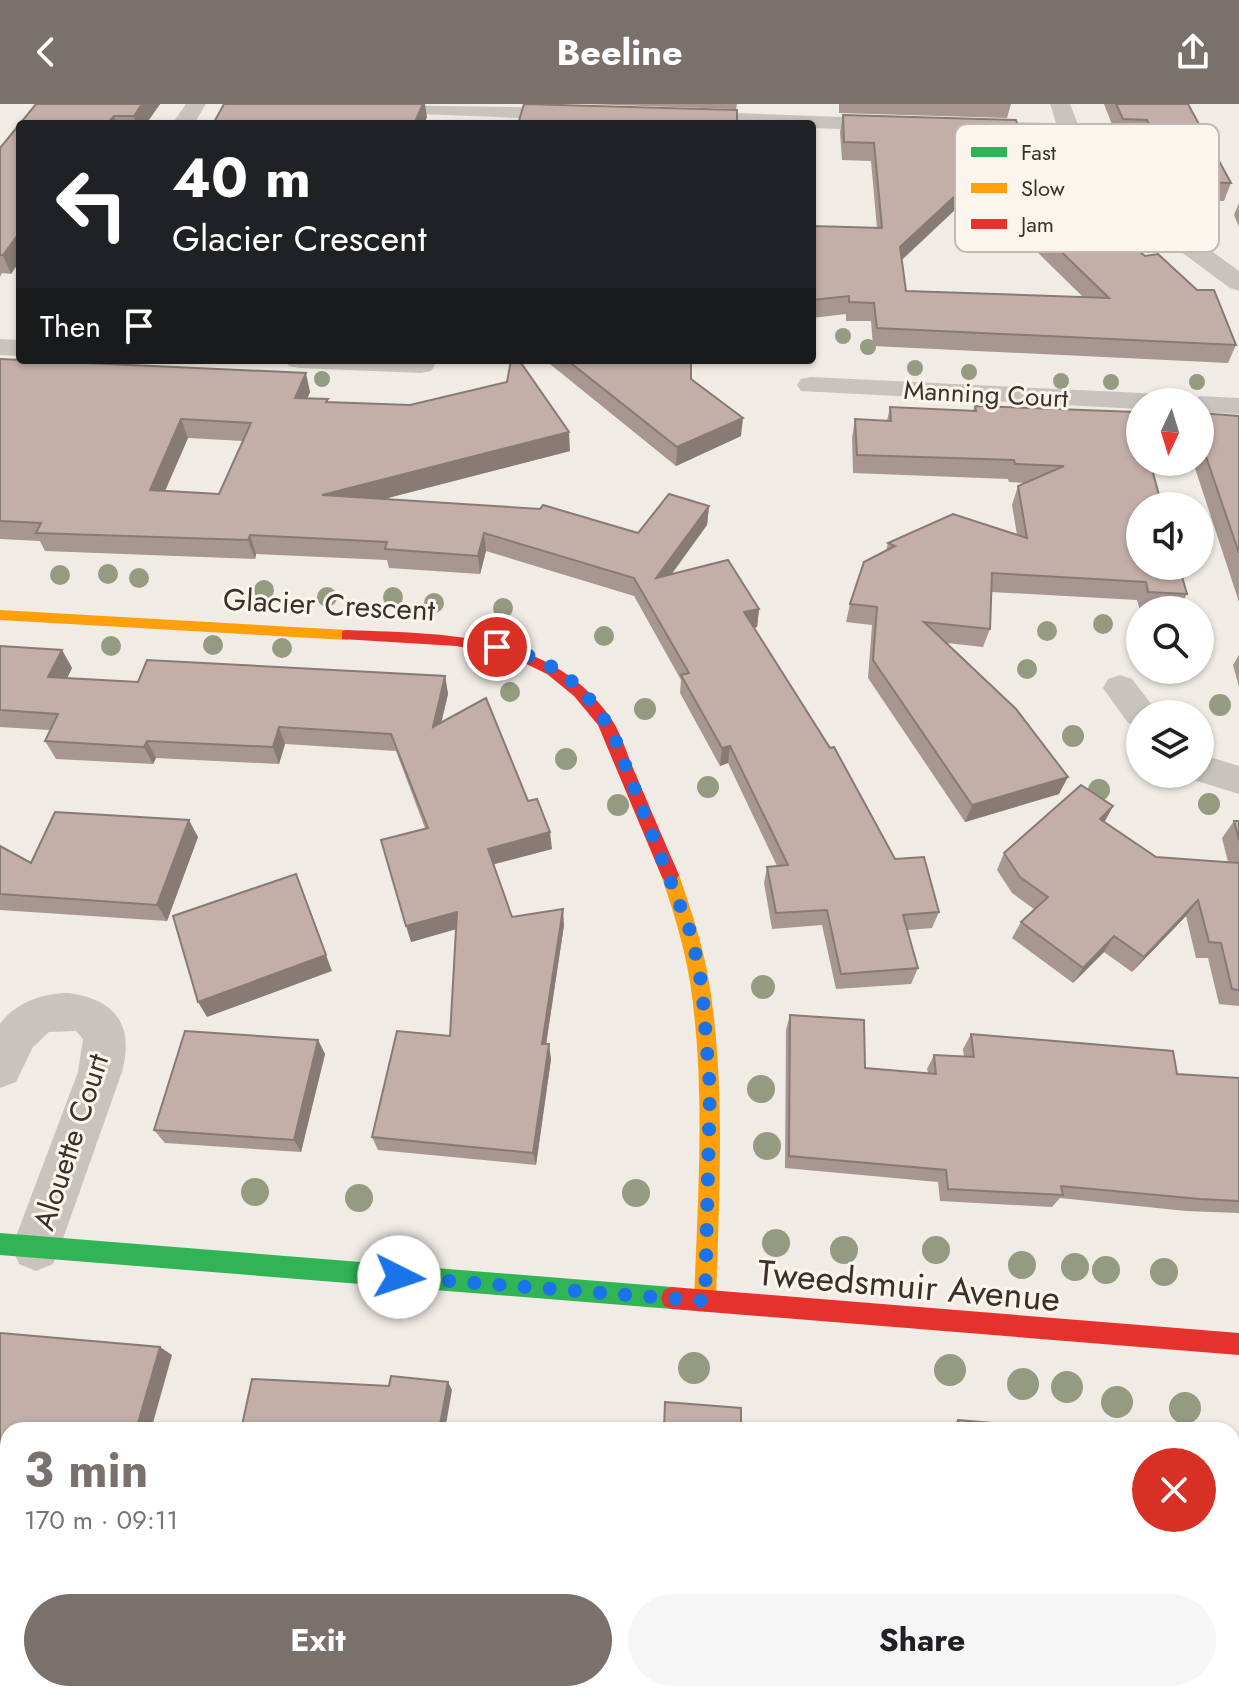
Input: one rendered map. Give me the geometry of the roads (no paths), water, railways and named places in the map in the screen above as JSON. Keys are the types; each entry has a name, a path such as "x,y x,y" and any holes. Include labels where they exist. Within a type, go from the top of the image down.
{"street":[{"path":"312,104 490,117 600,114"},
{"path":"1060,104 1067,124"},
{"path":"662,117 732,120"},
{"path":"816,123 955,127"},
{"path":"1197,252 1239,283"},
{"path":"397,364 421,365"},
{"name":"Manning Court","path":"811,385 1126,400"},
{"path":"1214,405 1239,406"},
{"name":"Glacier Crescent","path":"0,615 478,643 515,651 544,662 583,689 613,734 692,936 702,987 710,1089 705,1301"},
{"path":"1214,772 1239,780"},
{"name":"Alouette Court","path":"0,1068 14,1039 28,1023 47,1014 71,1010 93,1020 104,1032 106,1048 100,1072 18,1246"},
{"name":"Tweedsmuir Avenue","path":"18,1246 1239,1344"}]}
